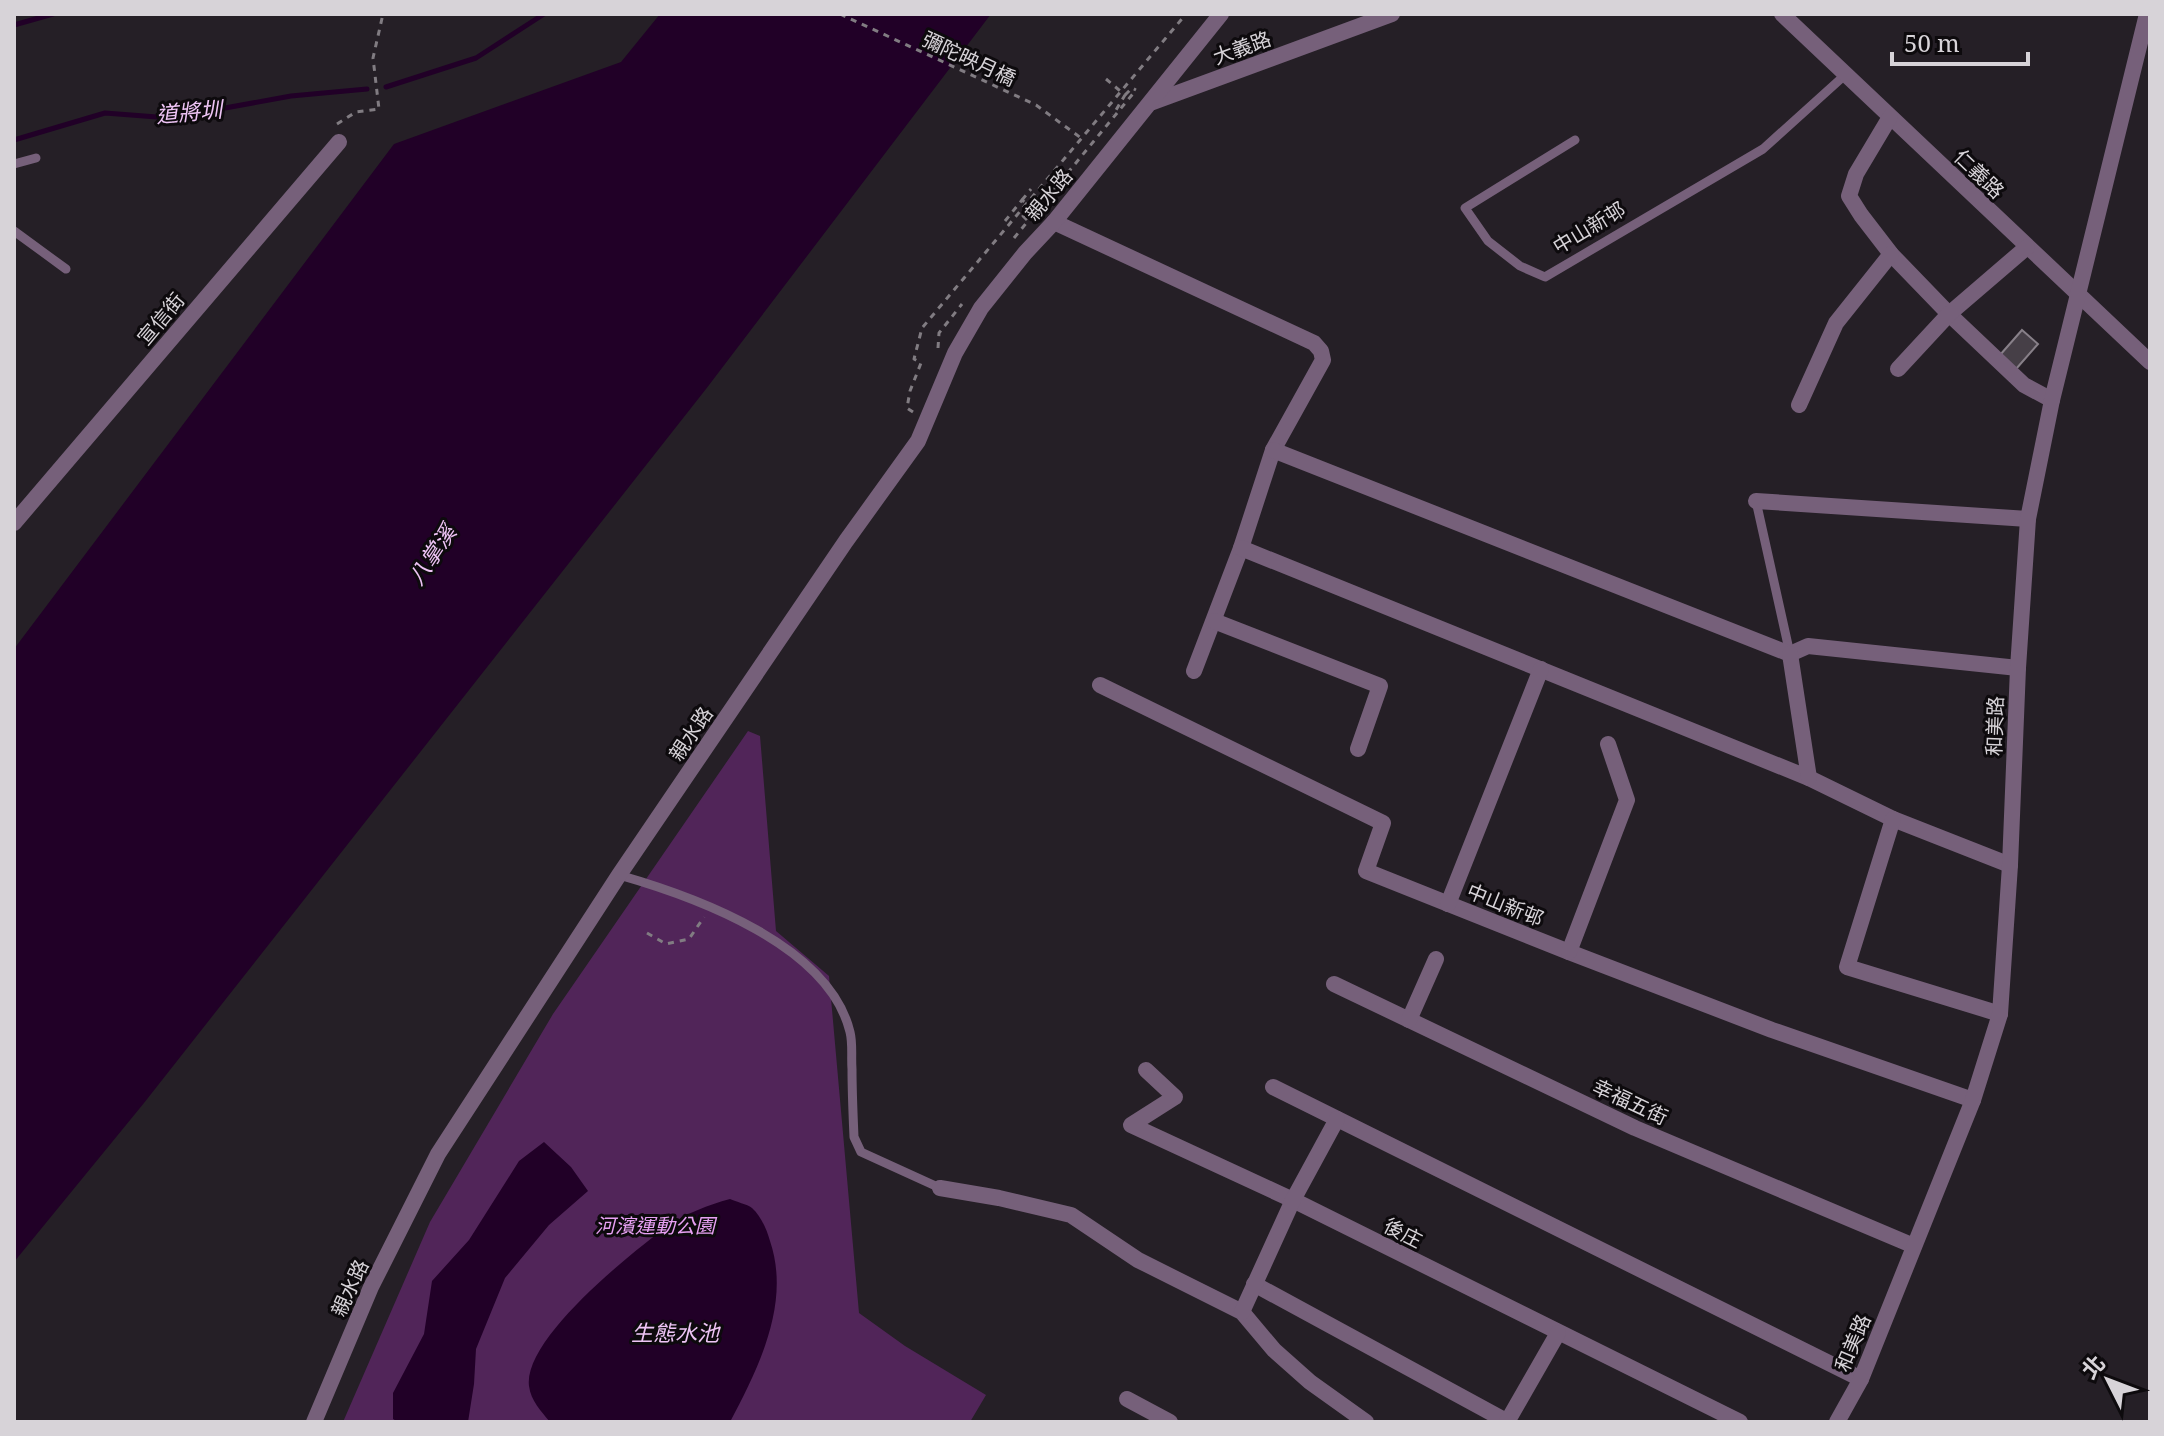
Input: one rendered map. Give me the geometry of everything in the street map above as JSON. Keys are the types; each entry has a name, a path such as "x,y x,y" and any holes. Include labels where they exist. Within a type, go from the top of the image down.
{"street":[{"name":"親水路","path":"314,1422 371,1287 438,1154 619,875 918,441 955,353 981,308 1221,14"},
{"name":"大義路","path":"1151,102 1392,14"},
{"name":"仁義路","path":"1782,14 2150,362"},
{"name":"和美路","path":"1837,1422 1861,1379 1973,1100 2000,1014 2028,519 2052,400 2147,14"},
{"path":"1890,117 1856,174 1849,196 1891,254 1949,314 2024,385 2052,400"},
{"name":"宣信街","path":"14,523 339,142"},
{"path":"1054,222 1314,343 1321,351 1323,360 1273,450 1241,548 1194,671"},
{"path":"1898,369 1949,314 2027,247"},
{"path":"1799,405 1836,323 1891,254"},
{"path":"1273,450 1790,654 1808,646 2018,668"},
{"path":"1756,501 2028,519"},
{"path":"1241,548 1809,778 1893,819 2010,865"},
{"path":"1214,621 1380,686 1358,749"},
{"path":"1790,654 1809,778"},
{"path":"1448,904 1541,669"},
{"name":"中山新邨","path":"1100,685 1383,823 1366,871 1772,1030 1973,1100"},
{"path":"1569,952 1627,800 1608,744"},
{"path":"1893,819 1847,967 2000,1014"},
{"path":"1409,1020 1436,959"},
{"name":"幸福五街","path":"1334,984 1635,1128 1914,1246"},
{"name":"後庄","path":"1146,1070 1175,1097 1131,1125 1293,1200 1740,1422"},
{"path":"1273,1087 1861,1379"},
{"path":"1242,1312 1293,1200 1337,1119"},
{"path":"940,1188 1071,1215 1138,1260 1242,1312 1283,1358 1310,1382 1366,1422"},
{"path":"1254,1284 1507,1422 1558,1333"},
{"path":"1127,1399 1170,1422"}],"lane":[{"name":"中山新邨","path":"1575,140 1465,208 1488,241 1520,266 1545,277 1763,149 1845,75"},
{"path":"14,164 36,158"},
{"path":"14,231 66,269"},
{"path":"1756,501 1790,654"},
{"path":"619,875 755,928 798,957 825,983 841,1005 851,1034 854,1137 861,1152 940,1188"}],"path":[{"path":"339,142 335,125 356,112 379,109 373,58 383,14"},
{"name":"彌陀映月橋","path":"840,14 1036,105 1081,138"},
{"path":"911,417 913,412 907,408 921,363 914,359 922,328 1081,138 1123,94 1186,14"},
{"path":"1106,79 1123,94"},
{"path":"1012,240 1136,90 1132,88 1123,94 1107,124"},
{"path":"1027,221 1023,216 1031,189"},
{"path":"1005,221 1038,198 1043,202"},
{"path":"937,359 939,333 967,297"},
{"path":"647,933 666,944 689,939 711,909"}],"green space":[{"name":"河濱運動公園","path":"748,731 760,736 776,931 829,976 859,1313 905,1346 986,1395 970,1422 343,1422 430,1222 553,1014"}],"water":[{"name":"八掌溪","path":"660,14 991,14 706,389 144,1103 14,1262 14,649 394,144 621,62"},
{"path":"544,1142 571,1167 588,1191 549,1225 505,1278 476,1349 468,1422 398,1422 393,1419 393,1393 424,1334 432,1281 469,1240 519,1161"},
{"name":"生態水池","path":"730,1199 752,1208 763,1223 776,1264 777,1288 769,1334 761,1357 730,1422 550,1422 534,1401 529,1386 532,1367 543,1345 561,1322 630,1255 668,1226 698,1210"}],"building":[{"path":"2022,330 2038,344 2016,369 2000,355"}],"waterway":[{"path":"14,25 53,14"},
{"name":"道將圳","path":"386,87 476,58 544,14"},
{"name":"道將圳","path":"14,140 105,113 170,118 291,96 367,89"}]}
